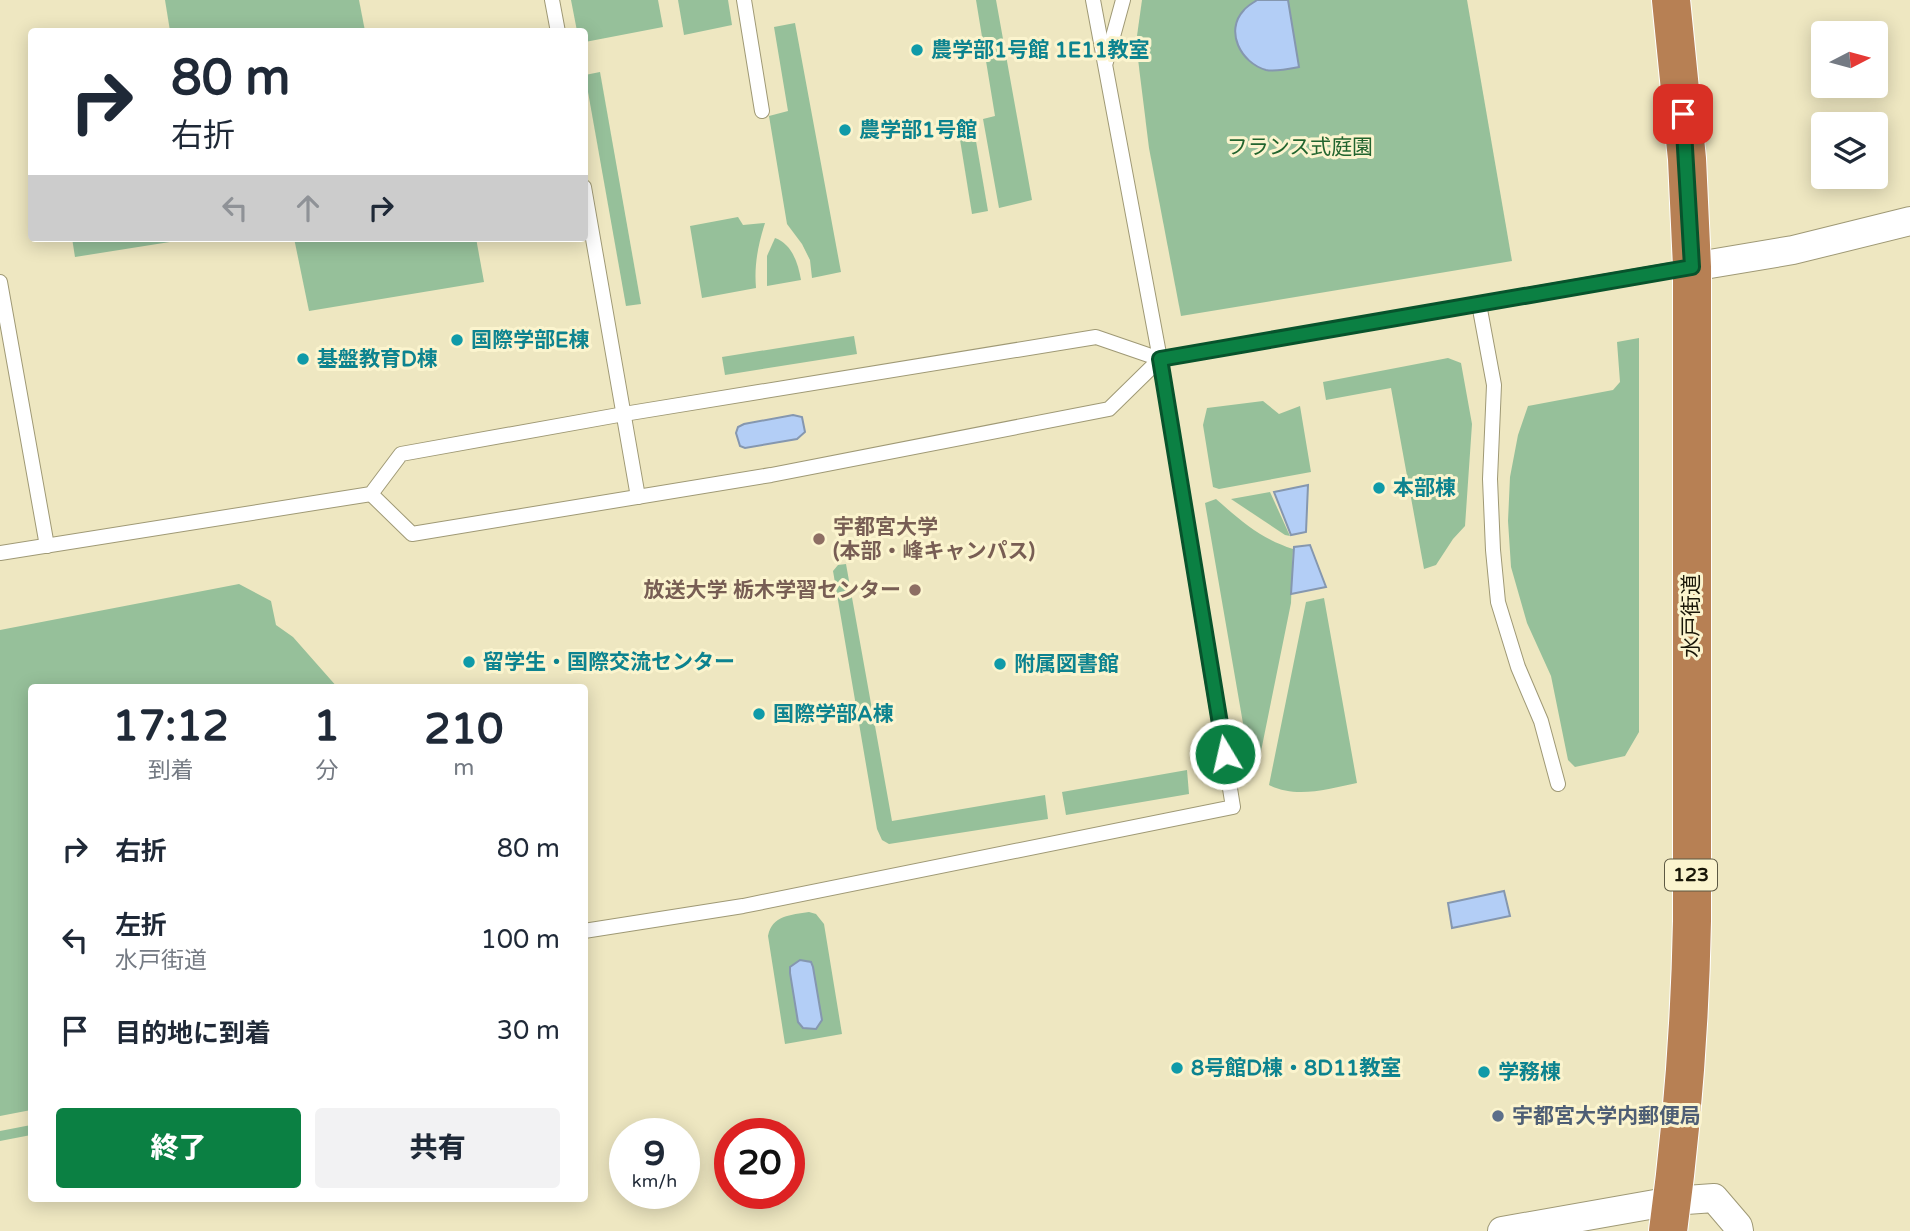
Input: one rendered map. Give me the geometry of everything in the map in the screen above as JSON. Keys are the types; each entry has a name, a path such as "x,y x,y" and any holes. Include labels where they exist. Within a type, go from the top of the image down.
{"highway":[{"name":"水戸街道","path":"1670,1216 1684,1097 1690,1002 1692,267 1687,159 1671,0"}],"street":[{"path":"1692,267 1793,250 1910,220"},
{"path":"1502,1231 1670,1216 1714,1198 1738,1226 1739,1231"}],"lane":[{"path":"552,0 557,28"},
{"path":"744,0 762,111"},
{"path":"588,930 743,906 1233,807 1160,359 1093,0"},
{"path":"1105,67 1123,0"},
{"path":"588,210 638,497"},
{"path":"0,553 371,494 401,454 624,414 1096,337 1160,359 1692,267"},
{"path":"0,282 47,545"},
{"path":"1479,304 1494,385 1490,480 1498,602 1518,667 1541,721 1558,784"},
{"path":"371,494 412,534 771,475 1110,409 1160,359"}],"green space":[{"path":"165,0 359,0 364,28 170,28"},
{"path":"571,0 658,0 663,27 588,41 588,28 576,28"},
{"path":"678,0 728,0 732,25 684,35"},
{"path":"976,0 996,0 1032,200 999,208 983,119 995,116"},
{"name":"フランス式庭園","path":"1142,0 1467,0 1512,261 1181,316 1149,148 1136,43"},
{"path":"795,23 841,272 812,278 810,260 787,224 769,116 788,111 774,27"},
{"path":"600,72 641,304 626,306 588,92 588,74"},
{"path":"972,118 988,211 972,214 957,121"},
{"path":"738,217 743,225 765,223 757,255 756,288 702,298 690,226"},
{"path":"775,238 790,249 801,280 767,286 767,256"},
{"path":"73,242 170,242 75,257"},
{"path":"295,242 477,242 484,282 309,311"},
{"path":"854,336 857,354 725,375 722,357"},
{"path":"1639,338 1639,732 1625,756 1575,767 1568,760 1551,676 1527,623 1511,567 1508,521 1510,477 1518,435 1528,406 1613,390 1620,382 1617,342"},
{"path":"1448,358 1461,363 1472,424 1465,526 1436,565 1424,569 1391,388 1326,400 1323,382"},
{"path":"1263,401 1279,414 1300,406 1311,472 1219,489 1213,487 1203,425 1207,408"},
{"path":"1270,492 1290,536 1231,499"},
{"path":"1216,499 1261,535 1293,549 1291,603 1257,771 1250,764 1205,503"},
{"path":"846,564 892,821 1045,795 1048,819 889,844 882,840 877,829 833,571 838,565"},
{"path":"239,584 271,601 276,625 293,637 334,684 28,684 28,1111 0,1116 0,630"},
{"path":"1324,598 1357,783 1312,792 1280,789 1269,785 1306,602"},
{"path":"1187,770 1189,794 1066,815 1062,792"},
{"path":"809,912 816,914 824,924 842,1034 785,1044 768,936 778,920"},
{"path":"28,1126 28,1136 0,1141 0,1131"}],"water":[{"path":"1257,0 1288,0 1299,67 1266,70 1249,61 1243,53 1238,45 1235,27 1244,10"},
{"path":"793,415 802,417 805,432 797,439 745,448 740,446 736,433 738,427"},
{"path":"1308,485 1306,532 1291,535 1274,492"},
{"path":"1310,545 1326,587 1291,594 1294,547"},
{"path":"1504,891 1510,916 1452,928 1448,903"},
{"path":"800,960 811,962 813,967 822,1020 816,1029 803,1028 798,1022 790,967"}],"place":[{"name":"農学部1号館 1E11教室","path":"917,50"},
{"name":"農学部1号館","path":"845,130"},
{"name":"国際学部E棟","path":"457,340"},
{"name":"基盤教育D棟","path":"303,359"},
{"name":"本部棟","path":"1379,488"},
{"name":"宇都宮大学 (本部・峰キャンパス)","path":"819,539"},
{"name":"放送大学 栃木学習センター","path":"915,590"},
{"name":"留学生・国際交流センター","path":"469,662"},
{"name":"附属図書館","path":"1000,664"},
{"name":"国際学部A棟","path":"759,714"},
{"name":"8号館D棟・8D11教室","path":"1177,1068"},
{"name":"学務棟","path":"1484,1072"},
{"name":"宇都宮大学内郵便局","path":"1498,1116"}],"route":[{"path":"1225,754 1160,359 1692,267 1683,114"}]}
